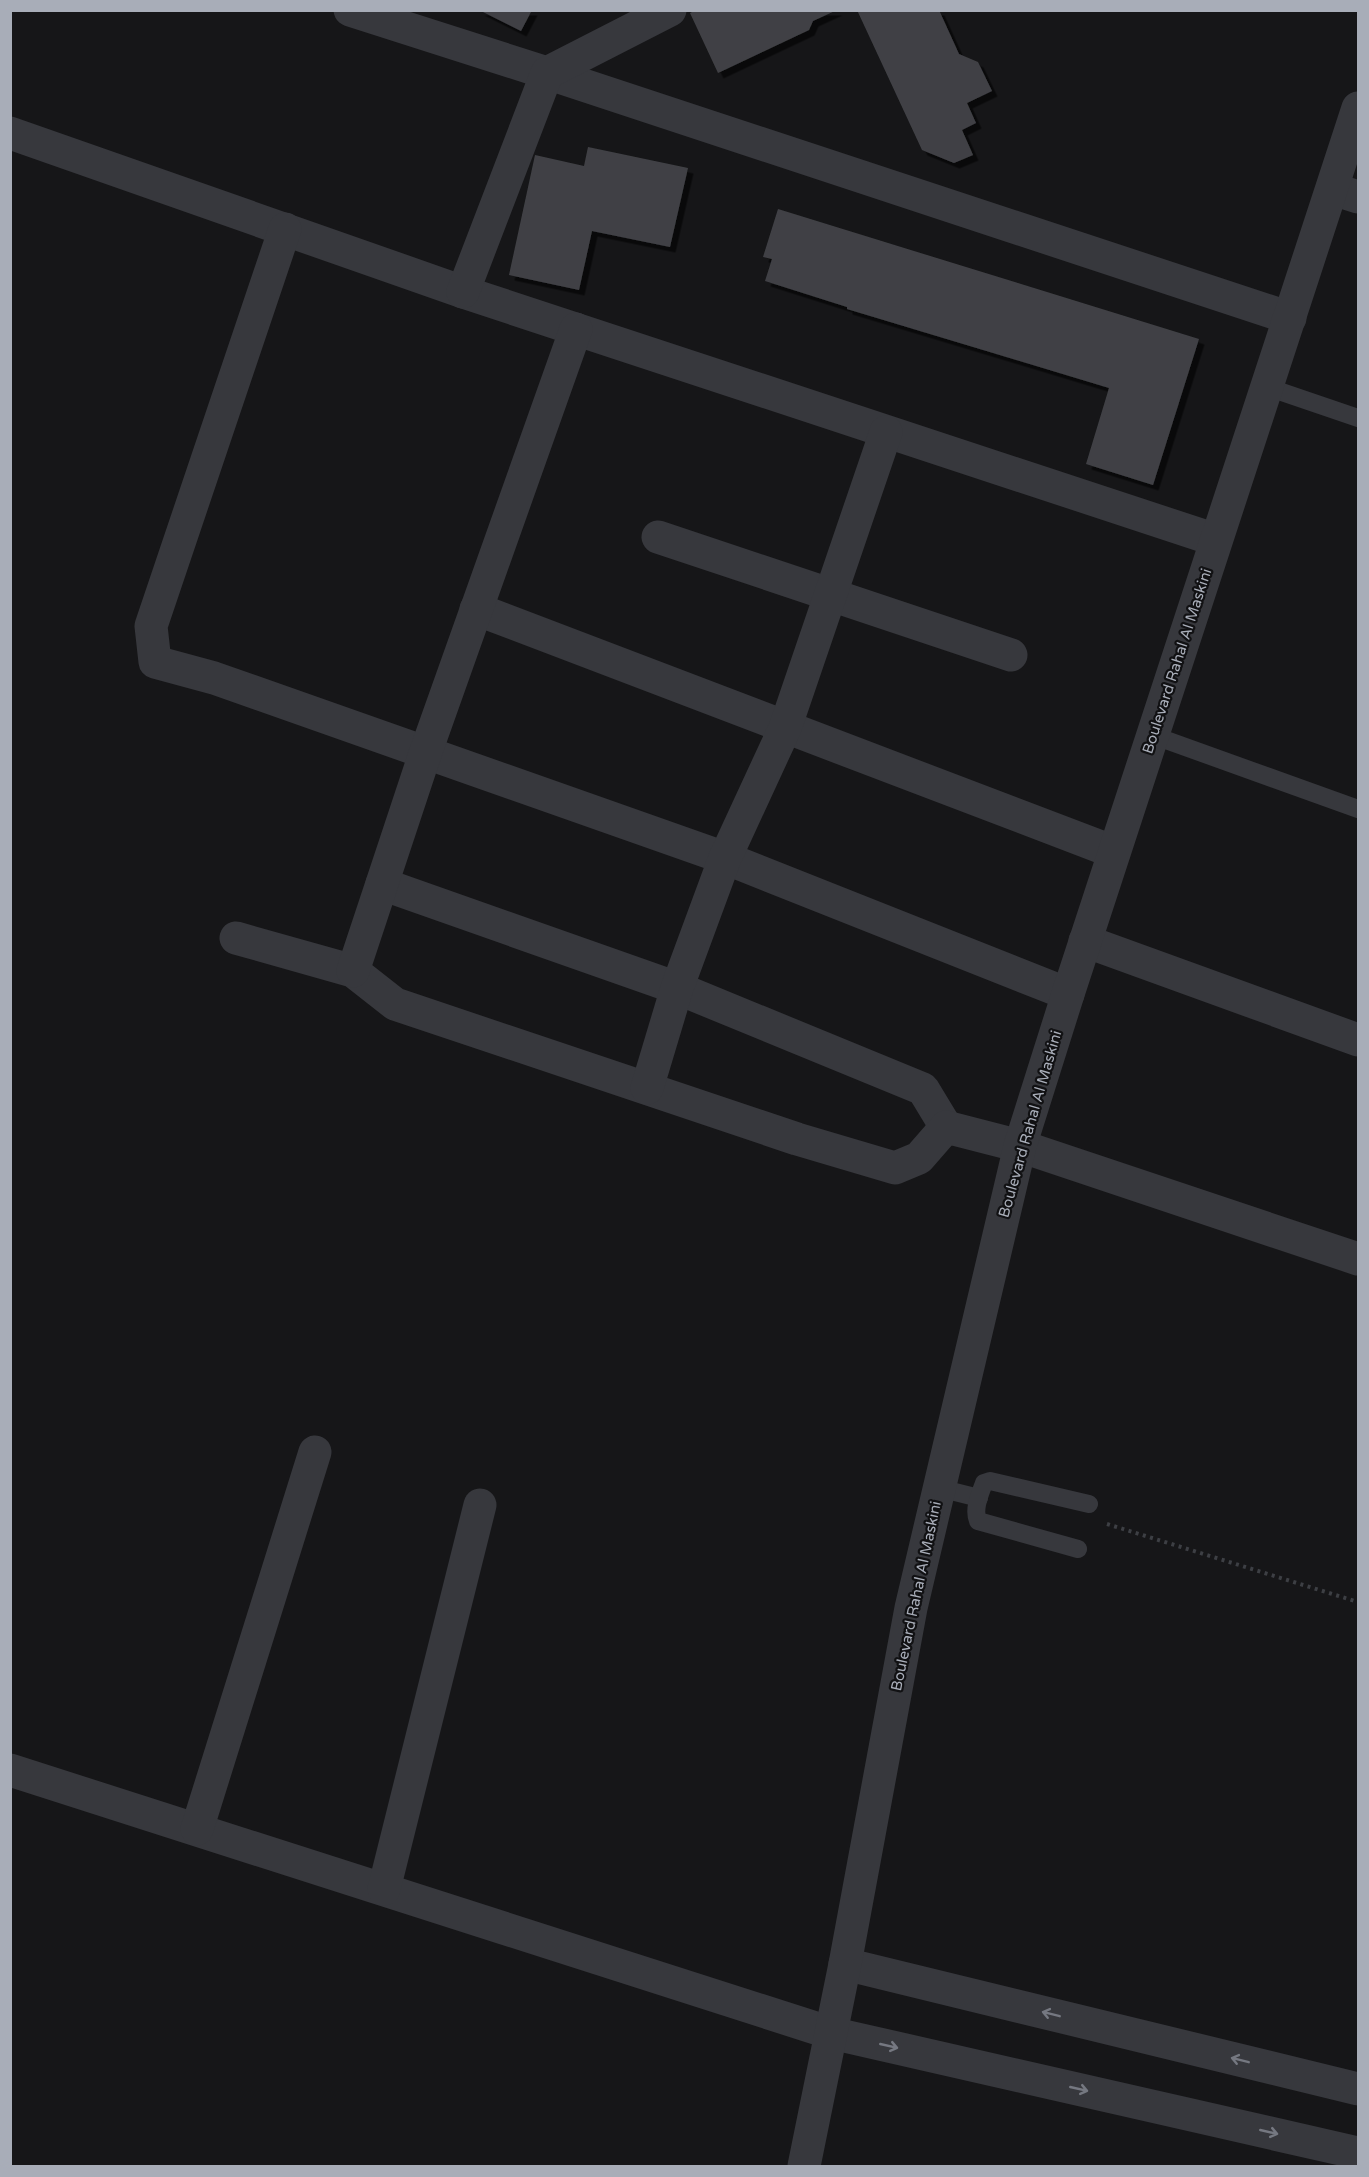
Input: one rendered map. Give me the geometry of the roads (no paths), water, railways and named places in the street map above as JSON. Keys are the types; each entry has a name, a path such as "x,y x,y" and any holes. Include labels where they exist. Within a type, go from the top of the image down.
{"street":[{"path":"350,10 1290,318"},
{"path":"463,292 547,73 670,10"},
{"name":"Boulevard Rahal Al Maskini","path":"804,2166 845,1964 909,1619 1020,1146 1152,735 1290,318 1346,193 1359,108"},
{"path":"10,133 463,292 1216,540"},
{"path":"285,229 151,626 155,662 214,678 424,754 725,858 1068,994"},
{"path":"353,971 424,754 576,329"},
{"path":"647,1088 677,988 725,858 785,728 886,432"},
{"path":"658,537 1011,655"},
{"path":"476,609 1114,852"},
{"path":"381,884 677,988 923,1089 946,1127 1020,1146 1359,1259"},
{"path":"236,938 353,971 395,1004 797,1139 895,1168 919,1158 946,1127"},
{"path":"1085,941 1359,1040"},
{"path":"197,1829 315,1452"},
{"path":"384,1889 480,1505"},
{"path":"10,1770 831,2033 1359,2153"},
{"path":"845,1964 1359,2089"}],"lane":[{"path":"1267,387 1359,418"},
{"path":"1152,735 1359,809"},
{"path":"1078,1549 978,1521 976,1516 979,1498 984,1483 990,1481 1089,1504"},
{"path":"939,1488 979,1498"}]}
